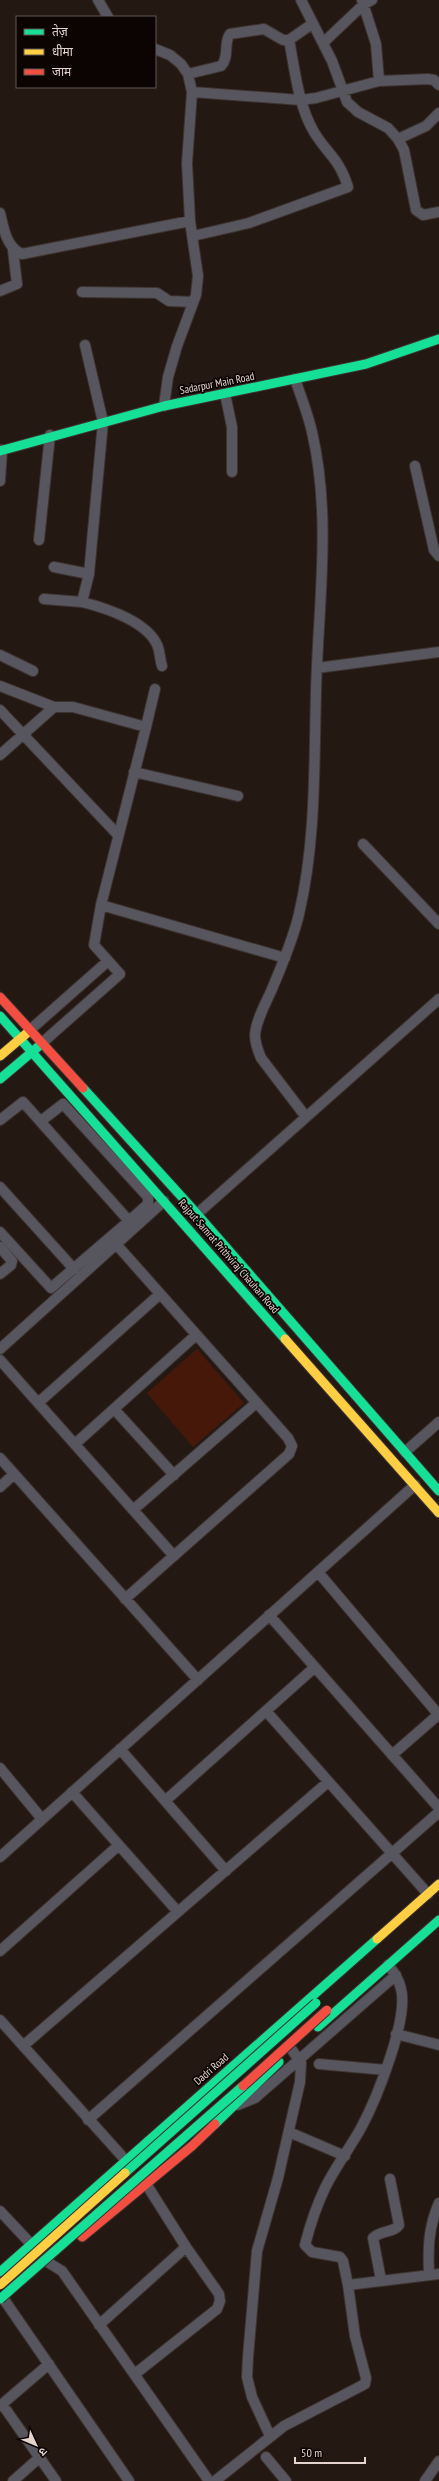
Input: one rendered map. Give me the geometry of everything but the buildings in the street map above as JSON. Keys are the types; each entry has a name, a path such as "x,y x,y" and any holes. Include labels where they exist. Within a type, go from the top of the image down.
{"street":[{"path":"98,0 107,16"},
{"path":"301,0 338,74 342,91 347,102 358,112 388,128 398,139 404,150 416,210 423,215 439,212"},
{"path":"323,43 366,2"},
{"path":"366,2 376,44 379,81"},
{"path":"188,74 222,66 226,58 228,37 234,33 253,32 264,29 283,40 289,40 312,24"},
{"path":"193,236 250,223 348,187 339,163 314,133 301,100 289,40"},
{"path":"156,49 170,55 181,64 188,74 192,92 187,163 190,221 198,276 193,302 177,346 168,377 164,406"},
{"path":"192,92 301,100 379,81 428,79 434,80 439,85"},
{"path":"398,139 426,126 439,113"},
{"path":"0,213 8,241 13,250 17,284 0,290"},
{"path":"13,250 22,254 46,251 190,221"},
{"path":"82,292 157,293 169,301 193,302"},
{"name":"Sadarpur Main Road","path":"1,450 164,406 366,364 439,339"},
{"path":"82,602 89,574 103,422 85,346"},
{"path":"295,379 312,432 319,473 322,573 317,668 314,787 308,860 299,914 285,958 258,1021 255,1034 257,1048 261,1058 306,1117"},
{"path":"225,394 232,427 232,472"},
{"path":"40,540 50,436"},
{"path":"0,481 1,450"},
{"path":"415,466 434,550 439,556"},
{"path":"54,567 89,574"},
{"path":"44,600 82,602 105,608 131,620 150,634 158,646 162,666"},
{"path":"317,668 439,652"},
{"path":"0,655 33,671"},
{"path":"0,686 54,706 73,707 146,727"},
{"path":"0,1079 120,974 94,945 101,905 156,689"},
{"path":"0,755 54,706"},
{"path":"0,710 118,835"},
{"path":"134,772 238,796"},
{"path":"363,844 439,924"},
{"path":"101,905 285,958"},
{"path":"0,1056 108,961"},
{"name":"Rajput Samrat Prithviraj Chauhan Road","path":"0,997 197,1214 439,1491"},
{"path":"197,1214 439,999"},
{"name":"Rajput Samrat Prithviraj Chauhan Road","path":"0,1016 439,1513"},
{"path":"0,1120 22,1101 129,1221"},
{"path":"0,1232 48,1286 55,1286 148,1204 148,1197 63,1104 41,1122"},
{"path":"0,1187 74,1269"},
{"path":"0,1349 164,1201"},
{"path":"116,1244 288,1438 292,1446 289,1454 125,1599"},
{"path":"0,1246 12,1261 11,1265 0,1274"},
{"path":"38,1403 160,1294"},
{"path":"75,1444 196,1335"},
{"path":"0,1360 174,1556"},
{"path":"133,1510 256,1403"},
{"path":"114,1409 174,1475"},
{"path":"405,1452 439,1422"},
{"path":"0,1458 198,1680"},
{"path":"0,1487 14,1474"},
{"path":"0,1857 414,1485"},
{"path":"318,1572 439,1714 392,1755"},
{"path":"270,1615 439,1808"},
{"path":"165,1802 315,1667"},
{"path":"266,1711 428,1894"},
{"path":"120,1749 226,1871"},
{"path":"0,1768 42,1819"},
{"path":"23,2046 328,1782"},
{"path":"72,1792 178,1912"},
{"path":"88,2120 439,1812"},
{"path":"0,1951 119,1845"},
{"name":"Dadri Road","path":"0,2272 439,1884"},
{"path":"2,2302 148,2183 235,2106 292,2050 439,1920"},
{"path":"215,2481 270,2436 301,2417 365,2384 366,2378 355,2336 343,2261 340,2257 312,2252 305,2245 314,2212 326,2186 362,2127 386,2070 402,2006 402,1990 396,1975 388,1965"},
{"path":"0,2285 342,1980 342,1970"},
{"path":"235,2106 255,2098 396,1975"},
{"path":"2,2302 351,1989 363,1987"},
{"path":"0,2020 88,2120 148,2183 186,2247 219,2294 220,2301 217,2309 136,2374"},
{"path":"396,2034 439,2045"},
{"path":"270,2436 252,2397 247,2377 248,2357 257,2251 289,2132 300,2082 300,2060 292,2050"},
{"path":"319,2064 386,2070"},
{"path":"189,2105 212,2127"},
{"path":"289,2132 345,2156"},
{"path":"381,2280 373,2238 380,2232 396,2229 399,2225 390,2180"},
{"path":"348,2285 434,2275 427,2244 431,2222 439,2203"},
{"path":"0,2211 31,2244"},
{"path":"99,2325 186,2247"},
{"path":"49,2264 62,2271 99,2325 136,2374 209,2481"},
{"path":"2,2302 49,2364 129,2481"},
{"path":"49,2364 1,2405 56,2481"},
{"path":"266,2457 286,2481"},
{"path":"13,2481 39,2458"},
{"path":"425,2481 439,2461"}],"shaded area":[{"path":"197,1349 244,1403 193,1447 147,1393"}],"traffic: fast":[{"path":"0,451 164,406 366,364 439,339"},
{"path":"0,1016 285,1339"},
{"path":"0,1079 39,1046"},
{"path":"83,1088 190,1206 439,1491"},
{"path":"318,2027 439,1920"},
{"path":"0,2272 377,1939"},
{"path":"125,2173 316,2003"},
{"path":"215,2124 279,2062"},
{"path":"0,2299 243,2086"}],"traffic: slow":[{"path":"0,1056 27,1033"},
{"path":"285,1339 439,1513"},
{"path":"377,1939 439,1884"},
{"path":"0,2285 125,2173"}],"traffic: jam":[{"path":"0,997 83,1088"},
{"path":"243,2086 327,2010"},
{"path":"82,2237 192,2146 215,2124"}]}
